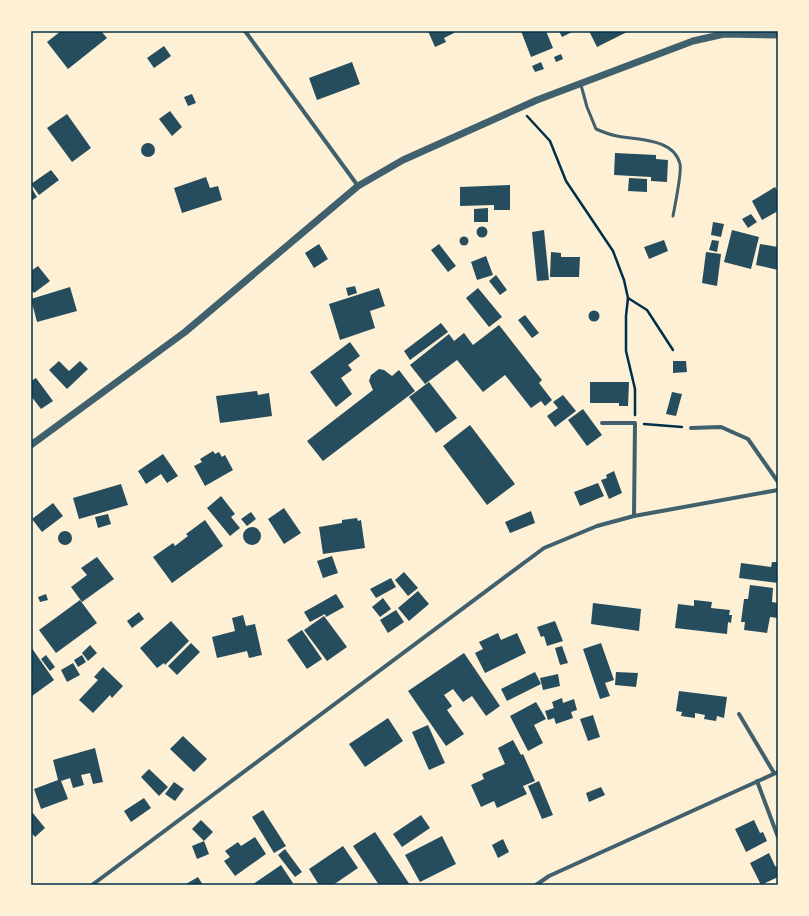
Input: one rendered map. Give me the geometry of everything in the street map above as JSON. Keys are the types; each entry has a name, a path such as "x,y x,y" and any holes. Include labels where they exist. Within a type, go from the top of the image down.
{"street":[{"path":"245,31 358,186"},
{"path":"31,445 185,332 358,186 403,160 519,107 693,41 708,37 740,33 778,35"},
{"path":"602,423 635,423 634,516"},
{"path":"691,428 721,427 748,439 778,482"},
{"path":"92,885 544,548 597,526 634,516 778,490"},
{"path":"536,885 549,876 776,773 738,714"},
{"path":"757,781 778,837"}],"lane":[{"path":"581,83 596,129 616,136 640,138 666,146 675,152 681,165 673,216"}],"path":[{"path":"519,107 550,141 566,181 613,251 624,280 628,298 626,316 626,351 635,390 635,423 691,428"},
{"path":"628,298 647,310 673,350"}],"building":[{"path":"61,31 101,31 107,38 68,69 47,42"},
{"path":"428,31 453,31 454,33 444,38 446,42 435,47"},
{"path":"521,31 546,31 553,48 531,57"},
{"path":"559,31 574,31 562,37"},
{"path":"589,31 629,31 597,47"},
{"path":"164,46 171,56 154,68 147,58"},
{"path":"561,54 563,59 556,62 554,57"},
{"path":"352,62 360,84 317,100 309,78"},
{"path":"541,62 544,69 535,72 532,66"},
{"path":"192,94 196,103 188,106 184,97"},
{"path":"170,111 182,127 172,136 159,119"},
{"path":"67,114 91,148 72,162 47,128"},
{"path":"148,143 153,145 155,150 153,155 148,157 143,155 141,150 143,145"},
{"path":"615,153 656,155 656,159 668,160 667,182 651,181 651,177 614,175"},
{"path":"51,170 59,180 39,195 31,184"},
{"path":"206,177 210,188 218,186 222,200 182,213 174,188"},
{"path":"629,178 647,179 647,192 628,191"},
{"path":"510,185 510,210 494,210 494,205 460,206 460,187"},
{"path":"31,187 37,197 31,201"},
{"path":"775,187 778,192 778,211 762,220 752,201"},
{"path":"488,208 488,222 474,222 474,209"},
{"path":"751,214 757,222 748,228 742,219"},
{"path":"713,222 724,224 721,237 711,235"},
{"path":"482,226 486,228 488,232 486,236 482,238 478,236 476,232 478,228"},
{"path":"544,230 549,280 537,281 532,232"},
{"path":"732,230 759,237 751,269 724,262"},
{"path":"464,236 469,241 464,246 459,241"},
{"path":"664,240 668,251 649,259 644,247"},
{"path":"712,240 719,241 717,252 709,250"},
{"path":"319,244 328,259 314,268 305,253"},
{"path":"439,244 456,266 448,272 431,250"},
{"path":"760,244 778,247 778,270 756,265"},
{"path":"551,252 561,253 561,257 580,257 579,277 550,277"},
{"path":"706,252 721,254 717,286 702,283"},
{"path":"486,256 493,275 477,280 471,262"},
{"path":"38,266 50,281 34,293 31,289 31,271"},
{"path":"496,275 507,290 500,295 489,281"},
{"path":"355,286 357,293 348,296 346,288"},
{"path":"70,287 77,311 37,322 31,299"},
{"path":"379,288 385,306 370,311 375,328 340,340 329,304"},
{"path":"478,288 502,317 489,327 466,298"},
{"path":"592,311 596,311 598,312 598,320 592,321 589,318 589,314"},
{"path":"525,315 539,333 532,338 518,320"},
{"path":"441,323 448,332 410,360 404,351"},
{"path":"499,325 542,380 539,383 552,400 545,406 541,401 531,408 505,375 483,392 457,360 425,384 410,365 449,334 454,341 464,333 473,345"},
{"path":"350,342 360,356 348,365 352,370 341,378 352,394 336,407 310,372"},
{"path":"59,361 69,371 80,361 88,369 67,389 49,370"},
{"path":"673,361 686,361 687,372 673,373"},
{"path":"379,369 384,370 392,376 399,370 415,391 323,461 307,441 373,390 369,381 371,375"},
{"path":"36,378 53,401 41,409 31,396 31,381"},
{"path":"429,382 457,418 436,433 409,397"},
{"path":"590,382 629,382 628,406 619,406 619,403 590,403"},
{"path":"257,391 258,395 269,393 272,416 220,423 216,396"},
{"path":"672,392 682,394 676,416 666,414"},
{"path":"563,395 576,411 555,427 547,416 558,408 553,402"},
{"path":"583,409 602,435 587,446 568,420"},
{"path":"470,425 515,484 487,505 443,446"},
{"path":"213,451 215,454 219,452 222,457 225,455 233,470 205,486 194,466 202,462 200,459"},
{"path":"163,454 178,476 167,483 161,474 146,484 138,471"},
{"path":"614,471 622,493 609,499 601,480 607,478 606,475"},
{"path":"598,483 604,496 580,506 574,492"},
{"path":"121,484 128,505 79,519 73,498"},
{"path":"221,496 235,514 231,517 240,528 230,536 207,508"},
{"path":"53,503 63,516 42,532 32,519"},
{"path":"284,508 301,533 284,544 268,519"},
{"path":"531,511 535,523 510,533 505,522"},
{"path":"251,512 256,519 247,526 241,519"},
{"path":"108,514 111,524 98,528 95,517"},
{"path":"357,518 358,521 361,520 365,548 323,554 319,527 342,523 342,520"},
{"path":"205,520 223,546 172,583 153,557 173,543 175,546 188,536 186,534"},
{"path":"252,527 256,528 260,532 260,540 256,544 252,545 248,544 244,540 243,536 244,532 248,528"},
{"path":"62,531 68,531 72,535 72,541 68,545 62,545 58,541 58,535"},
{"path":"332,556 338,573 323,578 317,561"},
{"path":"97,557 114,579 82,602 71,587 87,575 81,568"},
{"path":"772,562 778,562 778,583 739,578 741,563 771,567"},
{"path":"404,572 418,588 408,596 395,580"},
{"path":"391,578 396,587 376,598 370,589"},
{"path":"750,585 773,588 772,602 778,603 778,618 770,617 767,633 744,630 745,622 741,622 744,599 748,599"},
{"path":"418,591 429,604 409,621 398,608"},
{"path":"46,594 48,600 40,602 38,597"},
{"path":"336,594 344,607 326,617 325,614 310,622 304,612"},
{"path":"383,598 391,609 380,617 372,607"},
{"path":"80,600 97,623 56,653 39,630"},
{"path":"694,600 712,602 711,608 730,610 729,615 732,615 731,623 728,622 727,634 675,628 678,604 694,606"},
{"path":"593,603 641,609 639,631 591,624"},
{"path":"396,610 404,622 388,633 380,620"},
{"path":"139,612 144,619 132,628 127,621"},
{"path":"243,615 246,626 255,624 262,655 249,658 247,651 217,658 212,637 235,631 232,618"},
{"path":"324,616 347,647 327,661 304,630"},
{"path":"171,621 189,641 165,665 164,663 157,668 140,648"},
{"path":"555,621 563,641 547,646 544,636 541,637 537,627"},
{"path":"302,630 322,659 307,669 287,640"},
{"path":"498,633 501,640 517,633 526,653 485,673 475,653 483,649 479,642"},
{"path":"191,643 200,652 177,675 168,666"},
{"path":"601,643 614,680 605,683 610,696 600,699 583,649"},
{"path":"90,645 97,653 88,661 82,653"},
{"path":"562,646 568,663 560,665 555,648"},
{"path":"31,647 54,680 32,696 31,679 33,678 31,676"},
{"path":"464,653 500,706 486,716 472,696 463,702 453,689 444,695 452,706 447,710 464,734 446,746 408,691"},
{"path":"46,655 55,667 50,671 41,659"},
{"path":"82,655 86,662 78,667 74,660"},
{"path":"73,663 80,675 67,682 61,670"},
{"path":"103,667 123,686 112,698 110,695 93,713 79,700 98,680 94,677"},
{"path":"535,672 541,684 507,701 501,689"},
{"path":"616,672 638,673 636,687 615,685"},
{"path":"558,674 560,686 543,690 540,678"},
{"path":"679,691 727,697 724,718 717,716 716,721 704,719 705,715 695,713 695,718 681,716 682,712 676,711"},
{"path":"562,698 563,703 574,699 577,710 571,712 573,718 556,724 554,718 548,720 545,711 554,708 552,702"},
{"path":"536,702 546,719 534,725 543,743 528,751 510,716"},
{"path":"593,715 600,737 588,741 580,719"},
{"path":"388,718 403,741 365,767 349,744"},
{"path":"428,725 445,763 429,770 412,732"},
{"path":"183,736 207,759 194,772 170,749"},
{"path":"513,740 521,755 523,754 535,781 523,786 527,794 497,808 494,801 481,807 471,785 484,779 482,774 505,764 498,748"},
{"path":"95,748 103,782 93,784 90,773 81,775 84,785 73,788 70,778 61,781 68,799 41,809 34,789 58,780 53,760"},
{"path":"149,769 168,787 159,796 141,777"},
{"path":"539,781 553,815 542,819 528,786"},
{"path":"174,782 184,789 175,801 165,794"},
{"path":"601,787 605,795 589,802 586,793"},
{"path":"144,798 151,808 131,822 124,811"},
{"path":"263,810 286,846 274,853 252,817"},
{"path":"32,812 45,828 35,837 31,832"},
{"path":"421,815 430,828 402,847 393,834"},
{"path":"201,820 213,832 204,841 192,829"},
{"path":"754,820 760,833 763,832 767,841 746,852 735,829"},
{"path":"375,832 410,885 379,885 353,846"},
{"path":"442,836 456,864 420,882 405,855"},
{"path":"255,837 266,854 235,876 224,861 230,857 225,851 238,842 241,846"},
{"path":"503,839 509,852 498,858 492,845"},
{"path":"204,841 209,854 197,859 192,846"},
{"path":"343,846 358,868 333,885 319,885 309,869"},
{"path":"285,849 302,872 295,877 278,855"},
{"path":"769,853 775,866 778,867 778,877 761,885 750,863"},
{"path":"281,865 293,883 289,885 252,885"},
{"path":"198,877 203,885 186,885 186,884"}]}
